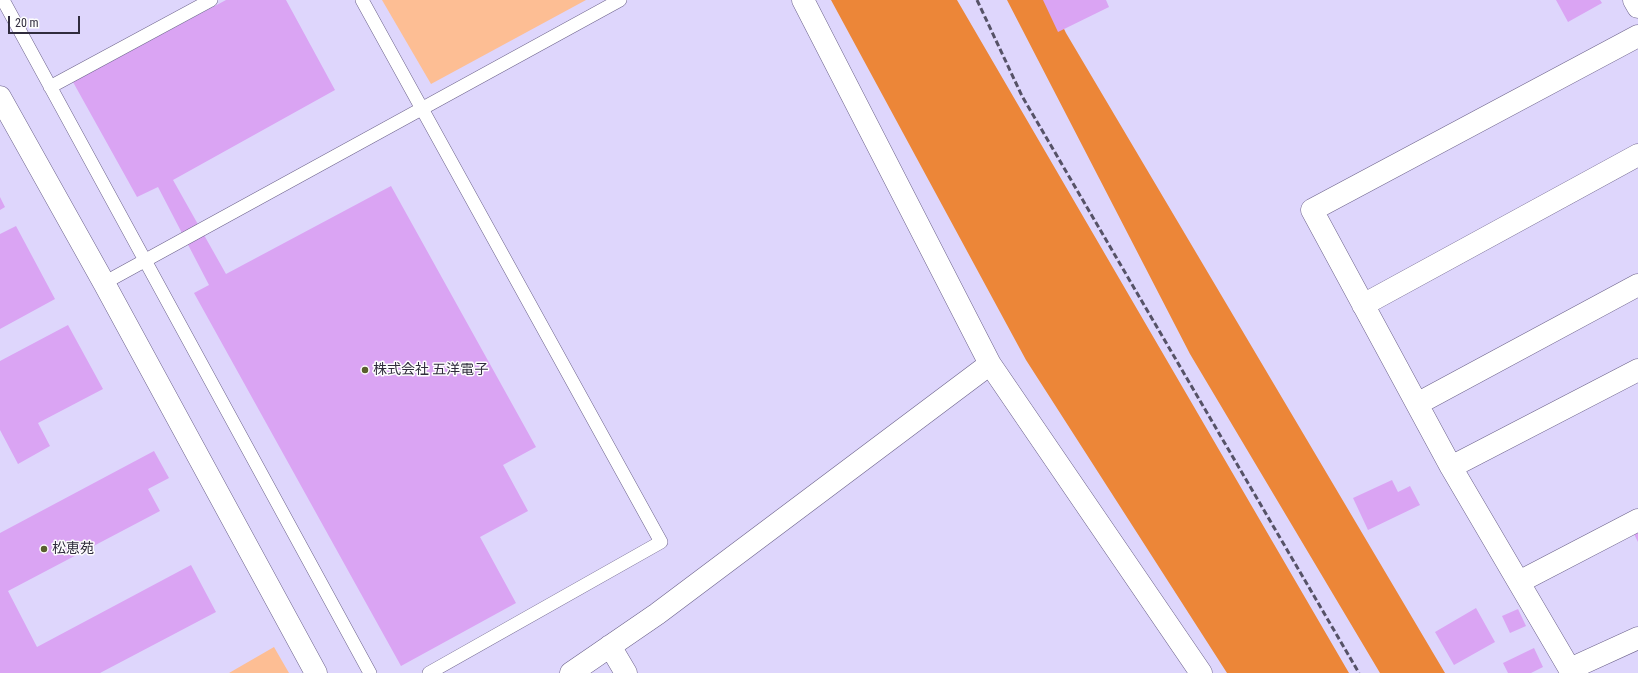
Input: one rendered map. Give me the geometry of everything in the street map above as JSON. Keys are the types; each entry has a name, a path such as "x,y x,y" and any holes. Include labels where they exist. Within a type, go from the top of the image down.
{"street":[{"path":"803,0 990,364 1201,673"},
{"path":"1634,0 1638,7"},
{"path":"1638,36 1312,210 1451,467 1571,671 1638,638"},
{"path":"0,97 104,283 316,673"},
{"path":"1363,304 1638,155"},
{"path":"1417,404 1638,286"},
{"path":"571,673 657,614 990,364"},
{"path":"1451,467 1638,370"},
{"path":"1519,582 1638,520"},
{"path":"610,646 626,673"}],"lane":[{"path":"3,0 370,673"},
{"path":"50,87 211,0"},
{"path":"362,0 661,542 429,673"},
{"path":"104,283 620,0"}],"shaded area":[{"path":"382,0 586,0 431,84"},
{"path":"831,0 957,0 1349,673 1227,673 1026,360"},
{"path":"1007,0 1050,0 1066,33 1445,673 1380,673 1190,354"},
{"path":"274,647 289,673 229,673"}],"building":[{"name":"株式会社 五洋電子","path":"226,0 286,0 335,90 173,180 226,274 391,186 536,447 503,465 528,511 480,537 516,603 401,666 194,293 209,285 158,187 137,197 73,82"},
{"path":"1043,0 1106,0 1109,7 1058,32"},
{"path":"1556,0 1600,0 1602,3 1568,22"},
{"path":"0,197 5,207 0,210"},
{"path":"16,226 55,299 0,329 0,234"},
{"path":"68,325 103,389 38,423 50,446 18,464 0,430 0,361"},
{"name":"松恵苑","path":"154,451 169,478 148,489 160,511 8,591 37,647 191,565 216,612 100,673 0,673 0,533"},
{"path":"1392,480 1398,492 1410,486 1420,505 1368,530 1353,498"},
{"path":"1638,529 1638,542 1633,532"},
{"path":"1476,608 1495,642 1454,665 1435,632"},
{"path":"1518,609 1526,626 1510,633 1502,616"},
{"path":"1534,648 1543,667 1531,673 1508,673 1503,663"}],"railway":[{"path":"977,0 1022,96 1359,673"}],"place":[{"name":"株式会社 五洋電子","path":"365,370"},
{"name":"松恵苑","path":"44,549"}]}
